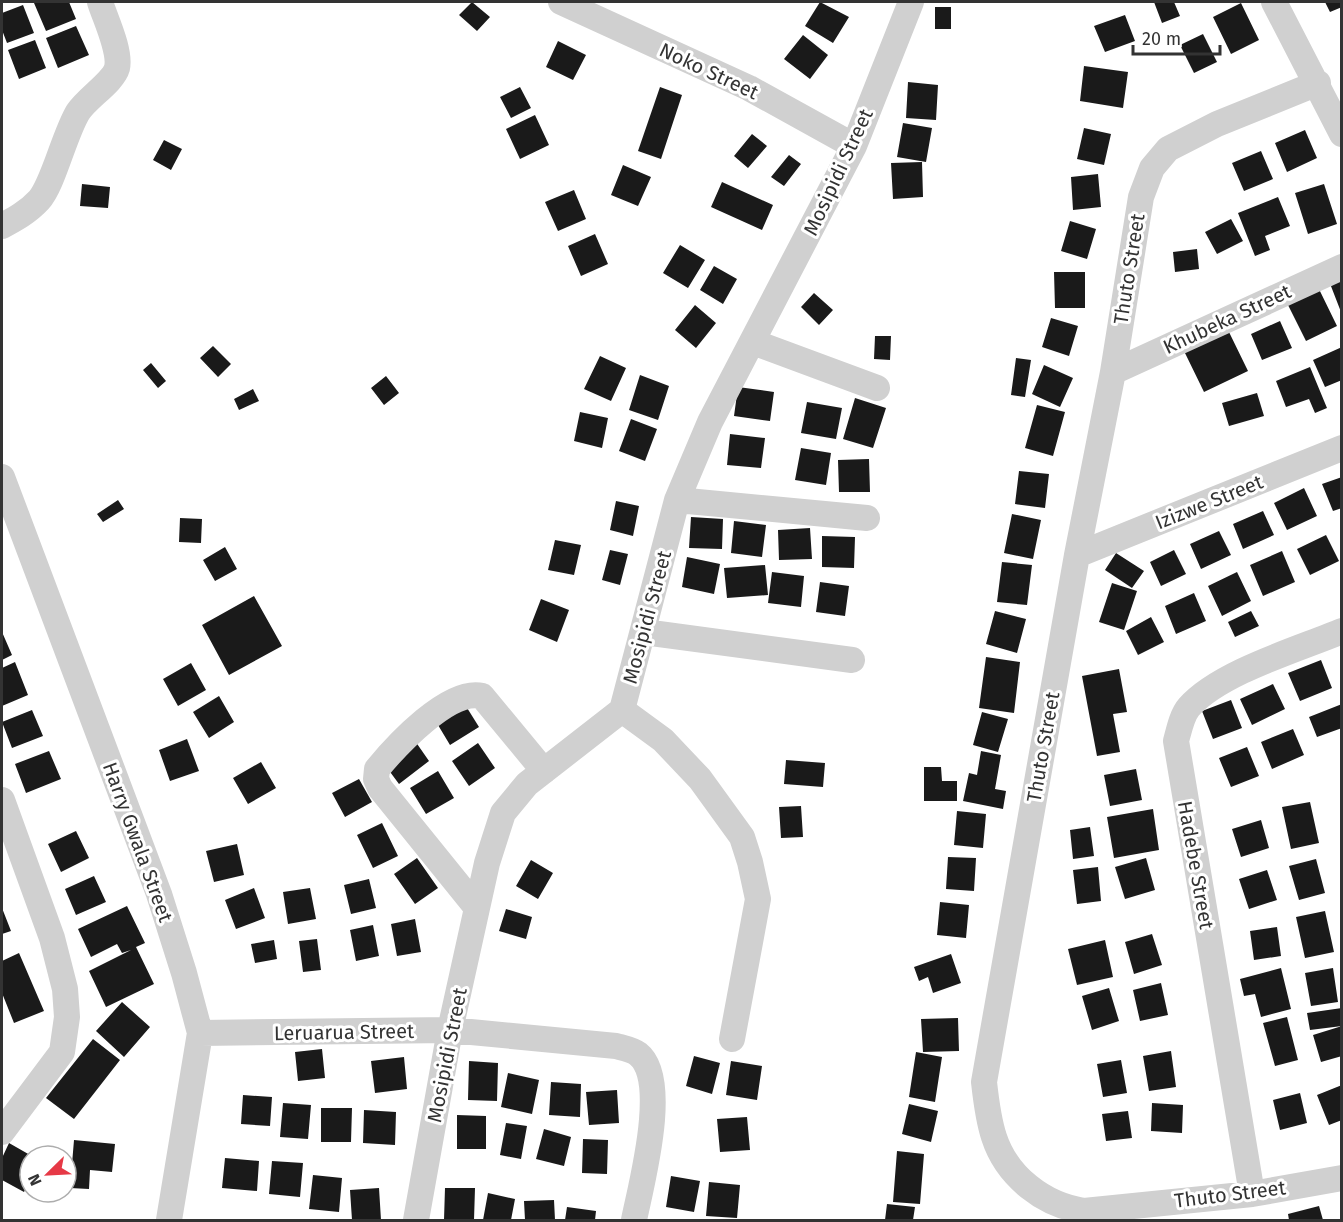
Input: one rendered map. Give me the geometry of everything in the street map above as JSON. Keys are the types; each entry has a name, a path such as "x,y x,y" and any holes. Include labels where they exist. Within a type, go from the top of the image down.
{"street":[{"path":"2,226 24,214 41,199 67,133 79,111 111,78 117,67 115,46 100,2"},
{"name":"Noko Street","path":"561,2 749,88 854,146"},
{"name":"Mosipidi Street","path":"416,1221 450,1030 477,908 503,813 527,784 622,710 677,500 710,422 854,146 911,2"},
{"path":"1274,2 1318,83 1341,134"},
{"name":"Thuto Street","path":"1318,83 1217,123 1168,149 1152,168 1141,197 1113,372 1077,555 984,1082 995,1140 1028,1187 1045,1200 1063,1208 1083,1211 1252,1194 1341,1178"},
{"name":"Khubeka Street","path":"1113,372 1341,267"},
{"path":"753,342 877,388"},
{"name":"Izizwe Street","path":"1077,555 1341,448"},
{"name":"Harry Gwala Street","path":"2,477 159,894 200,1034 169,1221"},
{"path":"677,500 867,518"},
{"name":"Hadebe Street","path":"1252,1194 1176,741 1188,708 1203,695 1237,674 1341,631"},
{"path":"644,632 852,660"},
{"path":"477,908 380,788 376,778 376,769 415,727 464,697 474,694 482,696 544,771"},
{"path":"622,710 663,740 700,779 737,829 748,854 758,899 732,1039"},
{"path":"2,800 52,938 65,989 67,1017 62,1052 2,1132"},
{"name":"Leruarua Street","path":"200,1034 450,1030 616,1046 639,1054 650,1074 654,1109 634,1221"}],"building":[{"path":"69,2 76,19 46,31 34,3"},
{"path":"472,2 490,17 477,31 459,15"},
{"path":"820,2 849,17 833,43 805,26"},
{"path":"1154,2 1174,2 1180,16 1162,23"},
{"path":"1325,2 1342,2 1342,7 1330,12"},
{"path":"1241,3 1259,40 1231,54 1213,17"},
{"path":"23,5 34,33 7,43 2,30 2,13"},
{"path":"935,7 951,7 951,29 935,29"},
{"path":"1125,15 1135,41 1105,52 1094,26"},
{"path":"76,26 89,55 58,68 46,38"},
{"path":"1203,34 1217,62 1194,73 1180,45"},
{"path":"803,35 828,55 810,79 784,59"},
{"path":"35,40 46,68 19,79 8,50"},
{"path":"558,41 586,55 573,80 546,67"},
{"path":"1084,66 1128,72 1123,108 1080,101"},
{"path":"908,82 938,85 936,120 906,118"},
{"path":"520,87 531,108 511,118 500,97"},
{"path":"660,87 682,95 661,159 638,151"},
{"path":"535,115 549,145 520,159 506,129"},
{"path":"903,123 932,128 926,162 897,157"},
{"path":"1084,128 1111,134 1104,165 1077,159"},
{"path":"1305,130 1317,158 1287,172 1275,143"},
{"path":"752,134 767,146 748,168 734,156"},
{"path":"164,140 182,149 171,170 153,160"},
{"path":"1261,151 1273,179 1244,191 1232,163"},
{"path":"789,155 801,164 784,186 771,177"},
{"path":"922,162 923,197 893,199 891,163"},
{"path":"623,165 651,177 638,206 611,195"},
{"path":"1098,174 1101,207 1073,210 1071,177"},
{"path":"722,182 773,205 762,230 711,207"},
{"path":"82,184 110,187 108,208 80,206"},
{"path":"1324,184 1337,224 1308,234 1295,193"},
{"path":"574,190 586,219 558,231 545,202"},
{"path":"1278,197 1290,226 1265,236 1270,250 1255,256 1238,213"},
{"path":"1231,219 1243,241 1217,254 1205,232"},
{"path":"1070,221 1096,229 1087,259 1061,251"},
{"path":"595,234 608,264 581,276 568,246"},
{"path":"680,245 705,260 688,288 663,273"},
{"path":"1197,249 1199,269 1175,272 1173,252"},
{"path":"714,266 737,279 723,304 700,290"},
{"path":"1054,272 1085,272 1085,308 1055,308"},
{"path":"1341,276 1341,312 1329,281"},
{"path":"1317,285 1337,326 1306,341 1286,301"},
{"path":"814,293 833,310 819,325 801,307"},
{"path":"695,305 716,323 696,348 675,330"},
{"path":"1051,318 1078,326 1069,356 1042,347"},
{"path":"1280,321 1292,348 1262,360 1251,334"},
{"path":"1228,330 1248,371 1204,392 1184,351"},
{"path":"875,336 891,336 890,360 874,359"},
{"path":"213,346 231,364 218,377 200,358"},
{"path":"1342,347 1342,380 1325,387 1313,360"},
{"path":"600,356 626,368 611,401 584,389"},
{"path":"1016,358 1031,360 1025,397 1011,395"},
{"path":"151,363 166,381 158,388 143,370"},
{"path":"1044,365 1073,378 1060,407 1032,394"},
{"path":"1310,367 1327,408 1315,413 1309,399 1286,407 1276,381"},
{"path":"640,375 669,386 658,420 629,410"},
{"path":"386,376 399,393 384,405 371,388"},
{"path":"738,387 774,392 770,421 734,416"},
{"path":"253,389 259,401 239,410 234,399"},
{"path":"1257,393 1264,416 1229,426 1222,403"},
{"path":"855,398 886,408 873,448 843,439"},
{"path":"807,402 842,408 836,439 801,433"},
{"path":"1037,405 1065,412 1053,456 1025,448"},
{"path":"580,412 608,418 602,448 574,441"},
{"path":"631,419 657,429 645,461 619,451"},
{"path":"730,434 765,438 761,468 727,465"},
{"path":"801,448 831,453 826,485 795,480"},
{"path":"869,459 870,492 839,492 838,460"},
{"path":"1019,471 1049,474 1045,508 1015,504"},
{"path":"1342,477 1342,508 1333,511 1322,484"},
{"path":"1304,488 1317,516 1287,530 1274,503"},
{"path":"118,500 124,509 103,522 97,514"},
{"path":"616,501 639,506 633,536 610,530"},
{"path":"1263,511 1274,535 1243,549 1233,524"},
{"path":"1012,514 1041,520 1033,559 1004,553"},
{"path":"691,517 723,519 722,549 689,548"},
{"path":"180,518 202,519 201,543 179,542"},
{"path":"734,521 766,525 762,557 731,553"},
{"path":"810,528 812,559 779,560 778,530"},
{"path":"1219,531 1231,555 1201,569 1190,544"},
{"path":"1326,535 1339,561 1310,575 1297,549"},
{"path":"822,536 855,537 854,568 822,567"},
{"path":"555,540 581,545 574,575 548,570"},
{"path":"225,547 237,569 215,581 203,560"},
{"path":"610,550 628,554 620,585 602,580"},
{"path":"1174,550 1186,574 1161,586 1150,562"},
{"path":"1282,551 1295,582 1263,596 1250,565"},
{"path":"1116,553 1144,571 1132,588 1105,570"},
{"path":"687,557 720,564 714,594 682,587"},
{"path":"1002,562 1032,565 1027,605 997,602"},
{"path":"765,565 768,595 727,598 724,568"},
{"path":"772,572 804,576 801,607 768,603"},
{"path":"1237,572 1251,601 1222,616 1208,586"},
{"path":"820,582 849,586 845,616 816,612"},
{"path":"1112,583 1137,591 1124,630 1099,622"},
{"path":"1194,593 1206,621 1176,634 1165,606"},
{"path":"254,596 282,646 229,675 202,625"},
{"path":"541,599 569,610 557,642 529,630"},
{"path":"995,611 1026,619 1017,653 986,644"},
{"path":"1251,611 1259,626 1235,637 1228,622"},
{"path":"1151,617 1164,642 1138,655 1126,631"},
{"path":"2,632 12,655 2,660"},
{"path":"986,657 1020,662 1014,713 979,708"},
{"path":"1321,660 1332,688 1300,701 1288,673"},
{"path":"15,662 28,695 2,706 2,668"},
{"path":"191,663 206,690 178,706 163,679"},
{"path":"1119,669 1127,712 1113,714 1120,752 1097,756 1082,676"},
{"path":"1273,684 1285,709 1252,725 1240,699"},
{"path":"219,696 234,722 209,738 193,712"},
{"path":"1231,700 1242,728 1213,739 1202,711"},
{"path":"464,703 479,727 450,745 435,720"},
{"path":"1342,704 1342,728 1317,737 1309,717"},
{"path":"32,710 43,736 12,748 2,722"},
{"path":"982,712 1008,719 998,752 973,745"},
{"path":"1293,729 1304,755 1272,769 1261,742"},
{"path":"413,738 429,761 399,784 382,761"},
{"path":"187,739 199,771 170,781 159,750"},
{"path":"478,743 495,768 469,786 452,761"},
{"path":"1247,747 1259,776 1231,787 1219,758"},
{"path":"49,751 61,779 26,793 15,764"},
{"path":"981,751 1001,755 995,789 1006,791 1003,809 963,801 969,773 977,775"},
{"path":"786,760 825,763 823,787 784,784"},
{"path":"261,762 276,788 248,804 233,778"},
{"path":"924,767 941,767 942,781 957,781 957,801 924,801"},
{"path":"1136,769 1142,800 1110,806 1104,775"},
{"path":"438,771 454,798 426,814 410,788"},
{"path":"359,779 372,802 345,817 332,793"},
{"path":"1310,802 1319,843 1291,849 1282,807"},
{"path":"801,806 803,837 781,838 779,807"},
{"path":"1153,809 1159,850 1114,858 1107,817"},
{"path":"957,811 986,814 983,848 954,845"},
{"path":"1261,820 1269,848 1241,857 1232,829"},
{"path":"382,823 398,856 373,868 357,835"},
{"path":"1090,827 1094,856 1073,859 1070,830"},
{"path":"76,831 89,858 61,872 48,844"},
{"path":"237,844 244,875 214,882 206,851"},
{"path":"948,857 976,858 974,891 946,889"},
{"path":"417,858 438,888 415,904 394,874"},
{"path":"1146,858 1155,890 1125,899 1115,867"},
{"path":"1316,859 1325,893 1299,900 1289,866"},
{"path":"531,860 553,873 538,899 516,886"},
{"path":"1098,867 1101,901 1077,904 1073,870"},
{"path":"1267,870 1277,900 1249,909 1239,879"},
{"path":"94,876 106,902 76,915 65,889"},
{"path":"369,879 376,908 351,914 344,885"},
{"path":"254,888 265,918 236,929 225,900"},
{"path":"310,888 316,919 288,924 283,892"},
{"path":"940,902 969,905 966,938 937,935"},
{"path":"127,906 145,943 136,947 154,984 106,1007 89,971 131,950 122,953 117,944 91,957 78,929"},
{"path":"2,908 11,931 2,934"},
{"path":"506,909 532,917 526,939 499,931"},
{"path":"1325,911 1334,952 1305,958 1296,917"},
{"path":"415,919 421,952 397,956 391,924"},
{"path":"373,925 379,956 356,961 350,930"},
{"path":"1277,927 1281,956 1254,960 1250,931"},
{"path":"1152,934 1162,965 1134,974 1125,942"},
{"path":"317,939 321,970 303,972 299,941"},
{"path":"274,940 277,959 255,963 251,944"},
{"path":"1105,940 1113,977 1077,985 1068,949"},
{"path":"19,953 44,1011 14,1023 2,993 2,961"},
{"path":"951,954 961,983 933,993 928,977 919,981 914,967"},
{"path":"1281,968 1291,1009 1261,1017 1255,994 1244,996 1240,979"},
{"path":"1333,968 1338,1002 1311,1006 1305,973"},
{"path":"1161,983 1168,1015 1140,1021 1133,990"},
{"path":"1109,988 1119,1021 1092,1030 1082,996"},
{"path":"122,1002 150,1027 124,1057 96,1031"},
{"path":"1342,1008 1342,1026 1310,1030 1307,1013"},
{"path":"1287,1017 1298,1060 1275,1066 1263,1023"},
{"path":"958,1018 959,1051 923,1052 921,1019"},
{"path":"1342,1026 1342,1056 1321,1062 1313,1035"},
{"path":"93,1039 120,1060 74,1119 46,1098"},
{"path":"322,1049 325,1078 298,1081 295,1052"},
{"path":"1171,1051 1176,1087 1149,1091 1143,1056"},
{"path":"916,1052 942,1057 935,1102 909,1097"},
{"path":"694,1056 720,1063 712,1094 686,1086"},
{"path":"404,1057 407,1089 375,1093 371,1061"},
{"path":"1121,1060 1127,1093 1103,1097 1097,1064"},
{"path":"469,1061 498,1063 497,1101 468,1100"},
{"path":"731,1061 762,1066 757,1100 726,1095"},
{"path":"508,1073 539,1080 532,1114 501,1107"},
{"path":"551,1082 581,1084 580,1117 549,1115"},
{"path":"1342,1085 1342,1120 1329,1125 1317,1095"},
{"path":"617,1090 619,1123 589,1125 586,1092"},
{"path":"1300,1093 1307,1123 1280,1130 1273,1100"},
{"path":"243,1095 272,1097 270,1126 241,1124"},
{"path":"283,1103 311,1105 308,1139 280,1137"},
{"path":"1152,1103 1183,1105 1182,1133 1151,1131"},
{"path":"909,1104 938,1111 931,1142 902,1134"},
{"path":"321,1108 352,1108 351,1142 321,1142"},
{"path":"364,1110 396,1112 395,1145 363,1143"},
{"path":"1128,1111 1132,1138 1106,1141 1102,1114"},
{"path":"457,1115 486,1116 486,1149 457,1149"},
{"path":"747,1117 750,1150 720,1152 717,1119"},
{"path":"506,1123 527,1126 521,1159 500,1155"},
{"path":"544,1129 571,1137 564,1166 536,1159"},
{"path":"583,1139 608,1140 607,1174 582,1173"},
{"path":"74,1140 115,1144 112,1172 90,1170 89,1189 78,1188 78,1144 74,1144"},
{"path":"9,1143 18,1148 18,1189 2,1180 2,1158"},
{"path":"897,1151 924,1154 920,1204 893,1202"},
{"path":"225,1158 259,1161 257,1191 222,1188"},
{"path":"272,1161 303,1163 300,1197 269,1194"},
{"path":"313,1175 342,1178 339,1212 309,1209"},
{"path":"671,1176 700,1181 694,1212 666,1207"},
{"path":"709,1182 740,1185 737,1218 706,1216"},
{"path":"379,1188 381,1220 352,1220 350,1190"},
{"path":"445,1188 475,1188 474,1220 444,1220"},
{"path":"488,1193 515,1199 511,1220 483,1220"},
{"path":"554,1200 555,1220 525,1220 524,1201"},
{"path":"887,1204 915,1207 913,1220 885,1220"},
{"path":"1319,1206 1323,1220 1289,1220 1288,1214"},
{"path":"567,1207 596,1211 595,1220 565,1220"}]}
